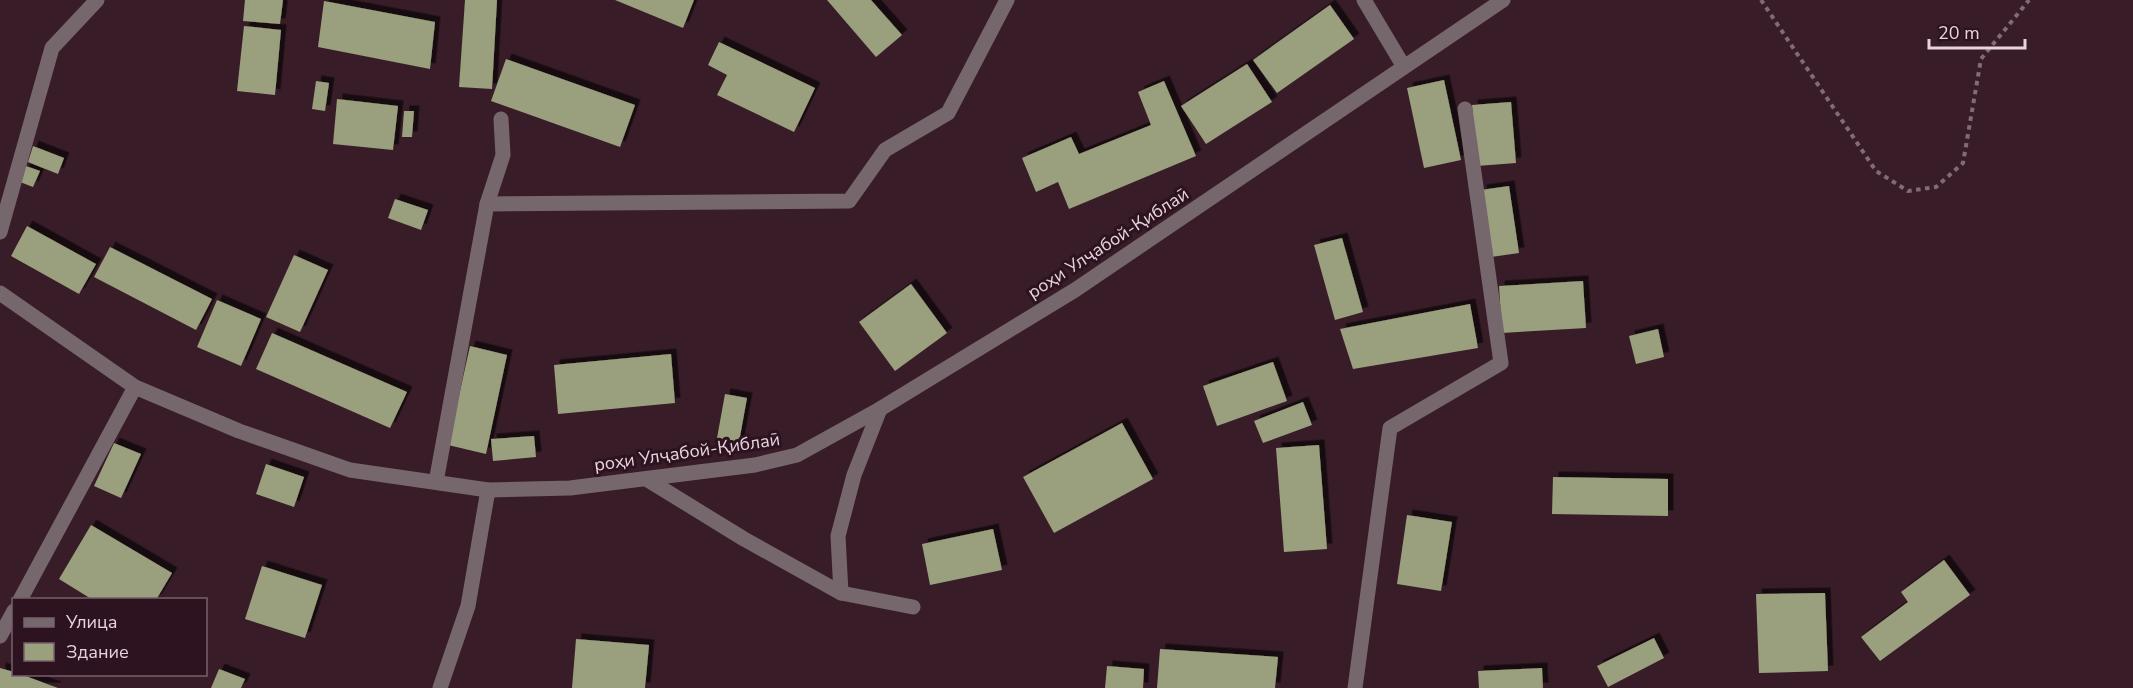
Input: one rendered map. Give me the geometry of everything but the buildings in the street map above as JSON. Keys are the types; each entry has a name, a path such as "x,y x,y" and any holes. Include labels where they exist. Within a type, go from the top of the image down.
{"street":[{"path":"0,232 52,48 97,0"},
{"path":"487,204 849,201 885,150 948,113 1007,0"},
{"path":"1364,0 1404,67"},
{"name":"роҳи Улҷабой-Қиблаӣ","path":"0,293 135,387 239,430 350,470 488,490 570,488 755,465 797,455 880,409 1076,290 1503,0"},
{"path":"1355,688 1390,428 1501,363 1466,109"},
{"path":"436,482 487,204 503,155 501,119"},
{"path":"21,598 135,387"},
{"path":"841,593 838,536 854,475 880,409"},
{"path":"648,480 744,539 841,593 913,607"},
{"path":"440,688 468,606 488,490"},
{"path":"0,636 12,615"}],"path":[{"path":"1761,0 1876,171 1908,191 1936,187 1963,163 1981,59 2029,0"}]}
